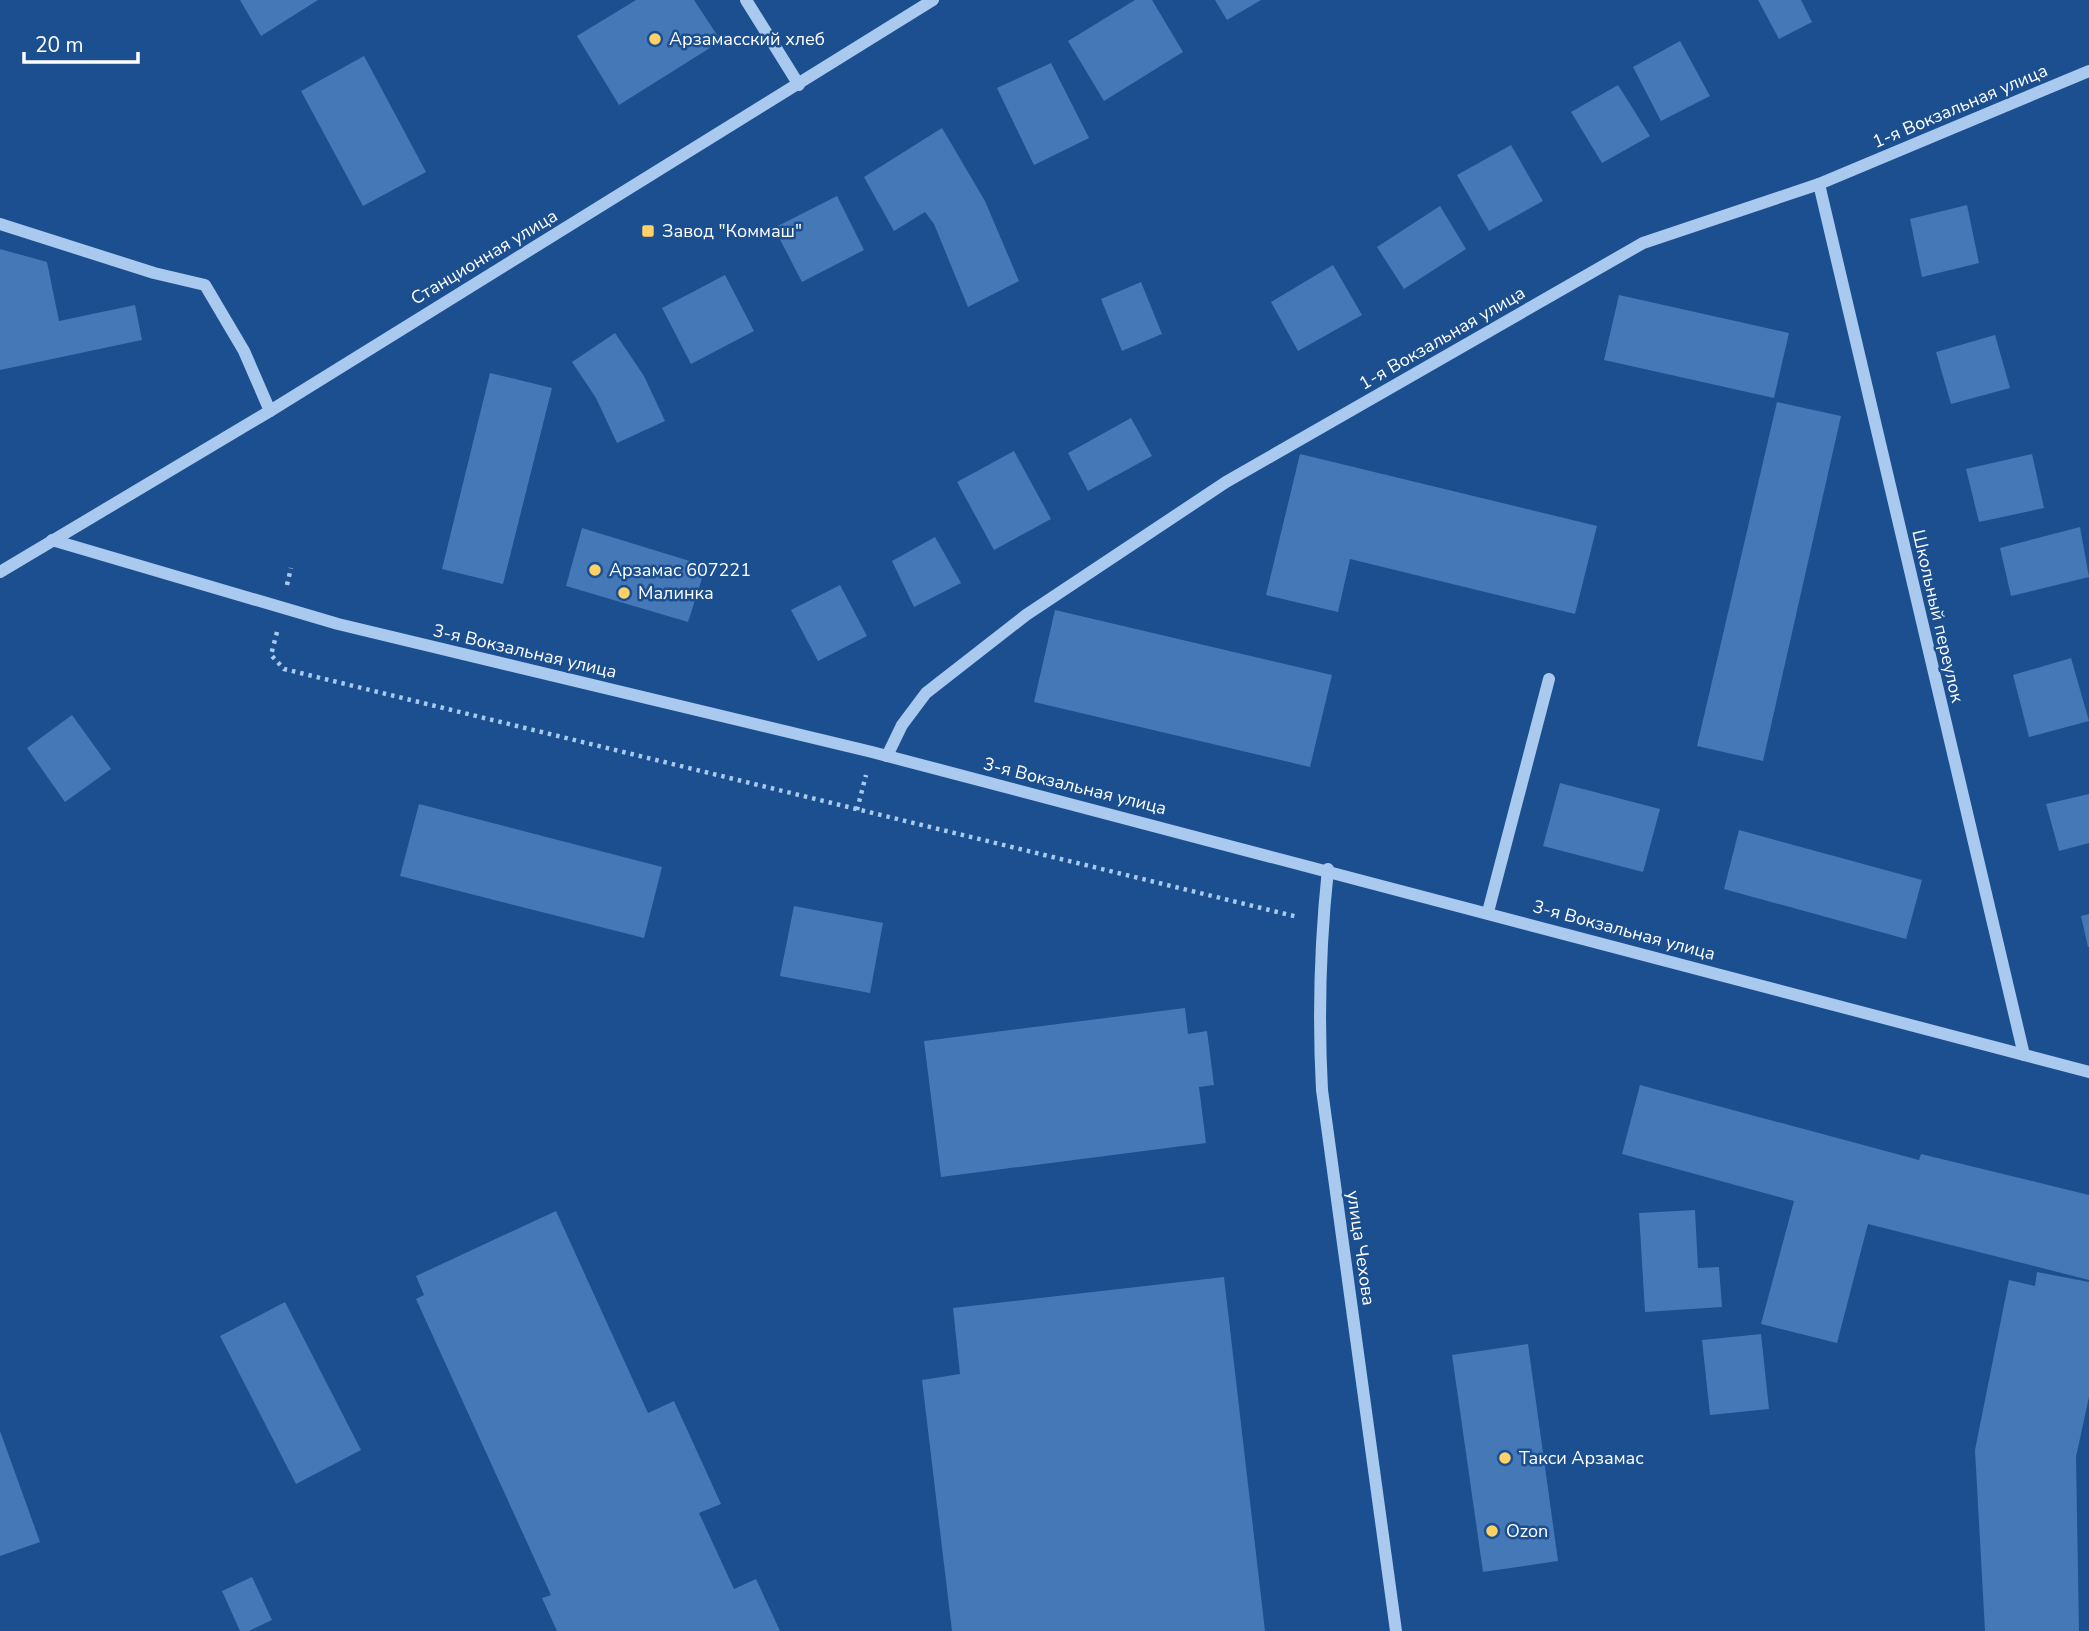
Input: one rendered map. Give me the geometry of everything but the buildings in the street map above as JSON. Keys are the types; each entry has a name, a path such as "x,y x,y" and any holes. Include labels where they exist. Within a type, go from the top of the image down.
{"street":[{"path":"746,0 799,85"},
{"name":"Станционная улица","path":"0,572 270,411 933,0"},
{"name":"1-я Вокзальная улица","path":"887,756 902,724 926,693 1027,615 1226,482 1643,243 1819,184 2089,71"},
{"name":"Школьный переулок","path":"1819,184 2024,1055"},
{"path":"0,225 154,273 205,285 244,351 270,411"},
{"name":"3-я Вокзальная улица","path":"52,540 338,624 887,756 1328,869 2089,1072"},
{"path":"1488,912 1549,679"},
{"name":"улица Чехова","path":"1328,869 1322,923 1318,1020 1322,1090 1396,1631"}],"path":[{"path":"291,568 271,655 284,669 1322,923"}],"place":[{"name":"Арзамасский хлеб","path":"655,39"},
{"name":"Завод \"Коммаш\"","path":"648,231"},
{"name":"Арзамас 607221","path":"595,570"},
{"name":"Малинка","path":"624,593"},
{"name":"Такси Арзамас","path":"1505,1458"},
{"name":"Ozon","path":"1492,1531"}]}
